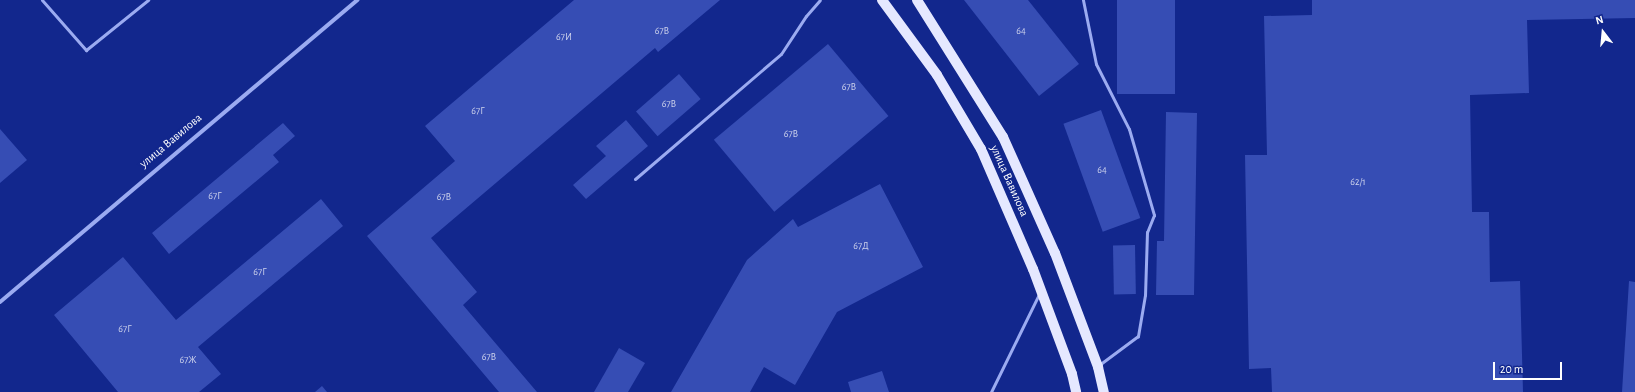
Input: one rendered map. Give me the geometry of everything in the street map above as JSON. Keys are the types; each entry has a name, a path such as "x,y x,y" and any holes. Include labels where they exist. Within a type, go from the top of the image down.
{"main road":[{"name":"улица Вавилова","path":"882,0 937,75 981,149 1041,290 1072,374 1076,392"},
{"name":"улица Вавилова","path":"917,0 1003,137 1055,253 1098,367 1104,392"}],"street":[{"name":"улица Вавилова","path":"0,302 358,0"}],"lane":[{"path":"42,0 86,50 148,0"},
{"path":"635,179 781,54 806,16 820,0"},
{"path":"1083,0 1096,64 1129,129 1154,215 1147,232 1145,295 1138,336 1098,367"},
{"path":"991,392 1041,290"}],"building":[{"path":"574,0 720,0 658,52 655,48 431,238 477,292 463,305 537,392 499,392 367,236 455,161 425,126"},
{"path":"964,0 1028,0 1079,64 1039,96"},
{"path":"1117,0 1175,0 1175,94 1117,94"},
{"path":"1312,0 1635,0 1635,18 1527,20 1529,93 1470,95 1472,212 1489,212 1490,282 1520,281 1523,392 1272,392 1271,368 1249,369 1245,155 1267,155 1264,16 1312,15"},
{"path":"828,44 888,116 774,212 714,140"},
{"path":"679,74 701,99 658,136 636,111"},
{"path":"1101,110 1140,218 1103,232 1063,124"},
{"path":"1166,112 1197,113 1194,295 1156,295 1157,241 1164,241"},
{"path":"626,120 648,146 586,199 573,185 606,156 596,146"},
{"path":"283,123 295,136 273,155 279,162 169,254 152,233"},
{"path":"0,129 27,160 0,183"},
{"path":"880,184 923,267 837,312 795,385 764,367 750,392 671,392 747,260 793,219 798,227"},
{"path":"321,199 343,226 198,347 221,374 199,392 118,392 54,315 123,257 176,320"},
{"path":"1113,245 1135,245 1136,294 1114,294"},
{"path":"1629,281 1635,282 1635,392 1622,392"},
{"path":"619,348 645,363 628,392 594,392"},
{"path":"882,371 889,392 851,392 848,382"},
{"path":"322,386 327,392 315,392"}]}
